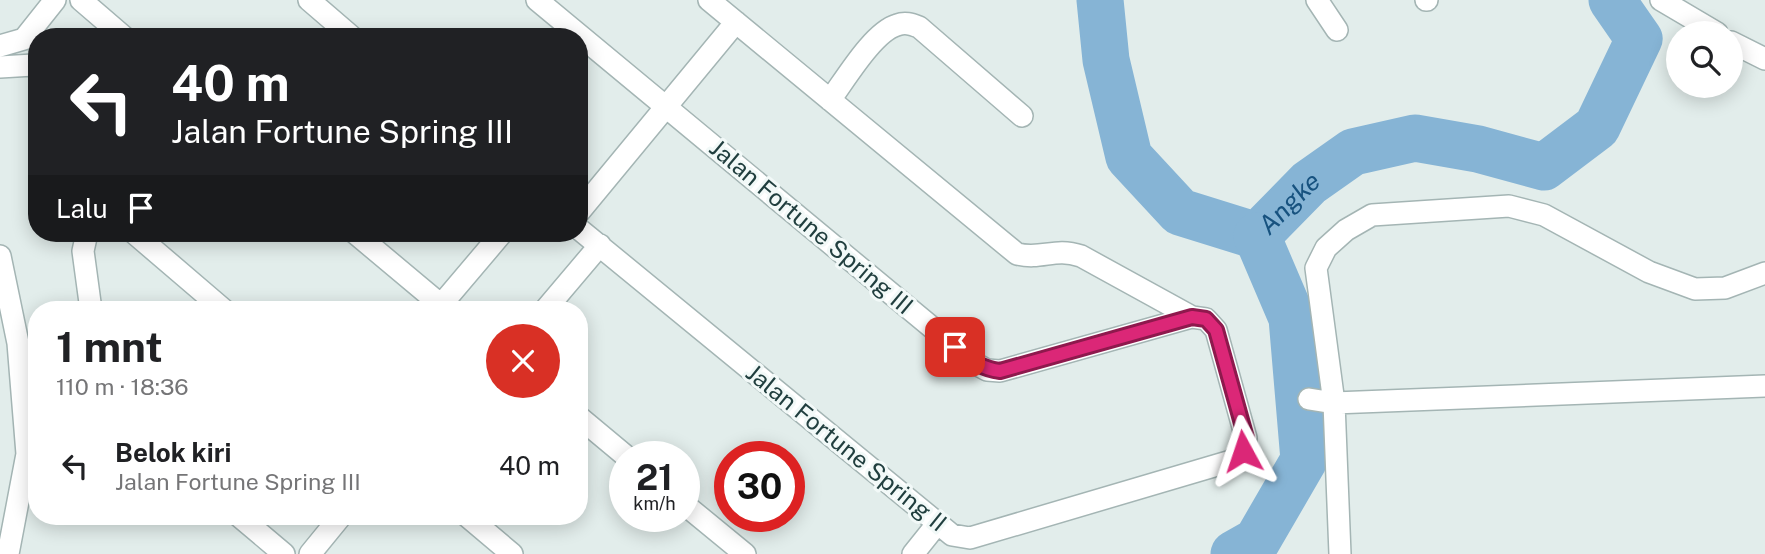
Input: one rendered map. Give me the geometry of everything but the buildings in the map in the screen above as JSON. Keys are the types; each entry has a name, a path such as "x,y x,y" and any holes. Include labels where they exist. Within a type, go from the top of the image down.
{"street":[{"path":"33,28 55,0"},
{"path":"81,0 114,28"},
{"path":"309,0 342,28"},
{"name":"Jalan Fortune Spring III","path":"537,0 571,28"},
{"name":"Jalan Fortune Spring II","path":"588,236 952,535 970,538 1231,461 1243,451 1246,438 1216,330 1206,319 1192,317 1081,256 1066,251 1032,258 1017,254 709,0"},
{"path":"1317,0 1337,30"},
{"path":"1661,0 1685,7 1702,21"},
{"path":"588,201 736,22"},
{"path":"830,100 879,35 893,25 905,23 919,27 1022,116"},
{"path":"0,46 24,39 28,34"},
{"name":"Jalan Fortune Spring III","path":"588,42 976,364 987,370 1000,371 1192,317"},
{"path":"1743,48 1765,59"},
{"path":"0,68 28,65"},
{"path":"1340,554 1334,403 1316,268 1326,248 1346,230 1372,215 1509,206 1544,215 1649,272 1695,289 1725,288 1765,273"},
{"path":"85,242 83,251 90,301"},
{"path":"145,242 213,301"},
{"path":"366,242 437,301"},
{"path":"449,301 495,242"},
{"path":"553,301 600,246"},
{"path":"0,256 18,343 27,454 8,554"},
{"path":"1309,399 1334,403 1765,386"},
{"path":"588,424 609,442"},
{"path":"700,517 745,554"},
{"path":"913,554 937,524"},
{"path":"250,525 284,554"},
{"path":"310,554 334,525"},
{"path":"478,525 512,554"}],"waterway":[{"name":"Angke","path":"1100,0 1106,60 1129,157 1180,212 1257,236 1309,183 1353,152 1415,138 1478,149 1544,167 1597,127 1639,39 1612,0"},
{"path":"1234,554 1257,541 1304,460 1292,318 1257,236"}],"route":[{"path":"955,347 987,370 1000,371 1192,317 1206,319 1216,330 1246,438 1243,451"}]}
